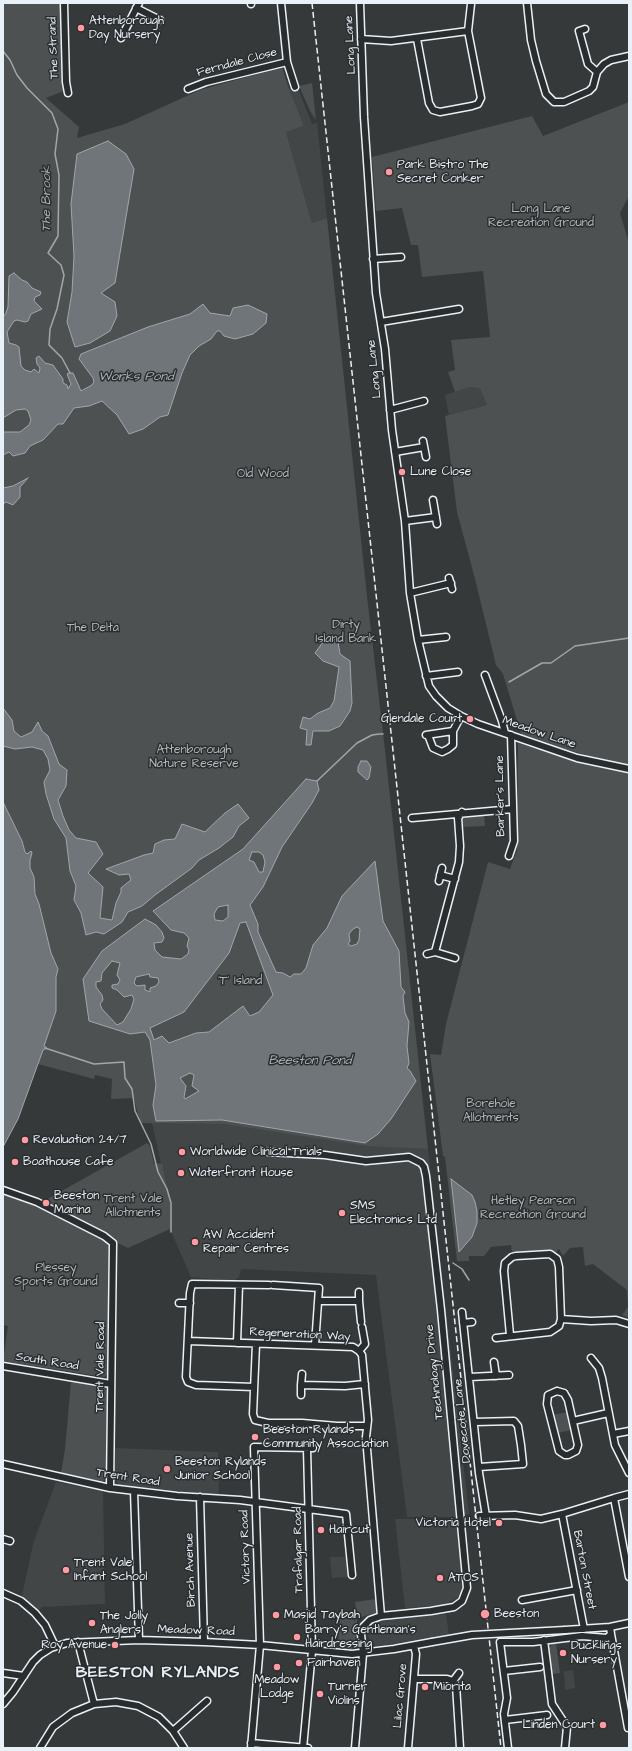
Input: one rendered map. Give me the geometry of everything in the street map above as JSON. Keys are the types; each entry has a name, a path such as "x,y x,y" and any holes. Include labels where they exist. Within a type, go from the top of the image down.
{"street":[{"name":"The Strand","path":"64,3 66,83 68,93"},
{"path":"281,3 287,62 295,87"},
{"name":"Long Lane","path":"360,3 373,259 387,364 395,452 405,521 410,593 418,640 429,686 436,696 461,716"},
{"path":"526,3 530,40 546,94 558,103 589,92 593,87 597,72 604,64 611,60 629,56"},
{"path":"417,39 431,108 436,112 440,112 478,104 481,98 468,31 471,4"},
{"path":"121,33 137,5 155,20"},
{"path":"585,29 579,31 588,64 597,72"},
{"path":"361,39 391,41 417,39 468,31"},
{"name":"Ferndale Close","path":"191,85 287,62"},
{"path":"373,259 401,257"},
{"path":"381,322 459,309"},
{"path":"390,410 424,401"},
{"path":"395,452 424,444 426,457"},
{"path":"433,500 437,524"},
{"path":"405,521 436,517"},
{"path":"410,593 451,583"},
{"path":"418,640 446,637"},
{"path":"426,676 458,672"},
{"path":"484,675 491,681 508,734"},
{"path":"453,731 426,735 433,748 442,752 448,749 453,745 453,731 461,716"},
{"name":"Meadow Lane","path":"461,716 577,758 629,769"},
{"name":"Barker's Lane","path":"508,734 514,840 509,856"},
{"path":"412,818 462,812 513,809"},
{"path":"435,952 455,879 460,851 458,818 462,812"},
{"path":"442,868 439,878 455,879"},
{"path":"427,954 435,952 455,958"},
{"name":"Technology Drive","path":"268,1152 325,1155 366,1161 409,1157 417,1160 424,1167 441,1318 467,1588 462,1601 452,1608 381,1616 370,1620 363,1627 361,1634 363,1654"},
{"name":"Trent Vale Road","path":"3,1190 37,1202 111,1241 114,1246 110,1488"},
{"path":"496,1338 510,1335 550,1332 557,1328 561,1319 559,1267 556,1260 550,1254 546,1253 512,1257 505,1263 504,1271 510,1335"},
{"path":"254,1387 196,1384 188,1382 186,1376 192,1284 271,1285 319,1288 315,1345"},
{"path":"238,1343 239,1284"},
{"path":"359,1292 365,1344 359,1351"},
{"path":"319,1301 359,1301"},
{"path":"179,1303 190,1303"},
{"name":"Dovecote Lane","path":"462,1312 479,1467 486,1516"},
{"path":"561,1319 591,1321 616,1320 629,1324"},
{"path":"463,1323 472,1322"},
{"name":"Regeneration Way","path":"189,1341 353,1347 362,1355 368,1420 366,1437 381,1616"},
{"path":"256,1344 252,1414 255,1420 268,1423 367,1426"},
{"path":"592,1358 599,1368 602,1378 615,1445 629,1473"},
{"path":"494,1362 496,1376"},
{"name":"South Road","path":"3,1366 111,1384"},
{"path":"301,1395 302,1374"},
{"path":"470,1377 509,1375"},
{"path":"301,1385 345,1386 365,1384"},
{"path":"557,1391 564,1393 568,1400 573,1421 578,1445 573,1454 565,1455 559,1451 556,1444 546,1404 548,1395 557,1391"},
{"path":"573,1421 608,1413"},
{"path":"474,1422 514,1421 518,1426 522,1452 523,1464 479,1467"},
{"path":"613,1434 629,1431"},
{"name":"Victory Road","path":"251,1745 260,1645 254,1447 310,1448"},
{"name":"Trafalgar Road","path":"303,1748 312,1651 309,1509 310,1448"},
{"name":"Trent Road","path":"3,1464 110,1488 255,1502 346,1514 352,1575"},
{"path":"134,1491 139,1640"},
{"path":"479,1516 515,1515 541,1518 562,1514 629,1494"},
{"name":"Birch Avenue","path":"200,1497 204,1642"},
{"path":"614,1498 627,1554 629,1577"},
{"name":"Barton Street","path":"562,1514 584,1629"},
{"path":"3,1539 10,1541"},
{"path":"528,1606 524,1600 577,1590"},
{"path":"3,1593 21,1601 35,1613 45,1626 54,1646"},
{"name":"Meadow Road","path":"3,1704 35,1659 54,1646 78,1642 139,1640 204,1642 260,1645 342,1654 363,1654 472,1635 584,1629 610,1627 629,1623"},
{"path":"610,1627 628,1728"},
{"path":"508,1748 505,1720 507,1698 500,1642 544,1640 582,1636 607,1638 611,1634"},
{"path":"544,1640 552,1704 564,1720 568,1729 565,1748"},
{"path":"78,1642 94,1704"},
{"name":"Lilac Grove","path":"408,1748 416,1654 414,1646"},
{"path":"355,1748 363,1654"},
{"path":"504,1671 540,1667"},
{"path":"3,1673 24,1676"},
{"path":"453,1681 459,1673"},
{"path":"414,1679 447,1679 453,1681 456,1685 460,1748"},
{"path":"174,1731 207,1701"},
{"path":"40,1748 49,1732 64,1718 77,1710 94,1704 116,1702 138,1706 159,1717 174,1731 184,1748"},
{"path":"505,1720 547,1715"},
{"path":"251,1745 308,1748"}],"shaded area":[{"path":"297,86 312,124 317,123 327,218 312,223 286,132 304,126 289,89"},
{"path":"470,387 480,389 487,405 449,415 445,395"},
{"path":"152,1123 224,1124 366,1145 428,1149 469,1514 457,1515 457,1517 407,1517 376,1275 241,1269 239,1277 234,1281 191,1277 170,1229 170,1204"},
{"name":"Beeston Rylands Junior School","path":"115,1448 218,1452 219,1495 120,1485 115,1480"},
{"name":"Trent Vale Infant School","path":"56,1482 103,1491 105,1604 42,1607 39,1610 22,1596 33,1544"},
{"path":"395,1519 456,1519 463,1585 461,1593 456,1599 443,1605 405,1608"},
{"path":"330,1557 347,1557 349,1577 332,1578"},
{"path":"446,1614 449,1635 378,1646 372,1644 369,1639 368,1634 371,1628 379,1622 394,1619"},
{"path":"573,1670 575,1688 565,1690 564,1673 562,1672"}],"green space":[{"name":"Attenborough Nature Reserve","path":"3,3 61,3 66,90 46,98 79,127 77,138 125,124 200,90 282,67 304,126 286,132 312,223 327,218 428,1149 367,1146 224,1124 140,1123 134,1098 111,1099 112,1079 95,1075 94,1079 38,1064 55,987 30,868 22,841 3,802"},
{"path":"312,83 316,120 310,111 299,86"},
{"name":"Long Lane Recreation Ground","path":"629,102 629,196 620,213 629,243 629,765 614,763 522,737 503,674 496,665 457,512 445,416 487,405 480,389 470,387 455,392 448,372 455,370 451,340 490,337 483,271 422,277 418,245 411,245 402,208 376,211 372,157 532,116 543,136"},
{"path":"518,743 562,757 629,773 629,1318 622,1315 628,1307 627,1290 593,1264 585,1266 583,1247 570,1248 563,1256 559,1249 555,1253 547,1250 512,1253 511,1245 491,1247 484,1256 469,1256 469,1261 457,1261 445,1157 443,1156 430,1054 441,1055 446,1024 488,862 510,869 517,850"},
{"path":"484,814 485,826 463,827 462,819 466,815"},
{"name":"Trent Vale Allotments","path":"147,1143 150,1146 154,1164 162,1163 170,1204 170,1229 128,1248 118,1243 115,1238 44,1201"},
{"name":"Plessey Sports Ground","path":"3,1193 24,1199 109,1243 108,1374 104,1377 3,1361 8,1326 3,1325"},
{"path":"71,1382 103,1386 107,1391 106,1478 102,1482 61,1473 65,1449"},
{"path":"568,1412 572,1430 557,1433 552,1415"},
{"path":"376,1599 377,1612 362,1617 356,1609 355,1602"},
{"path":"354,1618 357,1620 355,1646 351,1650 341,1650 342,1644 338,1644 340,1619"},
{"path":"556,1643 560,1673 552,1674 549,1649 552,1644"}],"water":[{"name":"Works Pond","path":"108,141 126,154 134,169 115,283 101,293 115,302 117,316 110,331 90,343 75,347 67,322 72,292 74,256 71,204 77,154"},
{"name":"Works Pond","path":"14,273 22,280 27,282 32,288 41,292 40,295 35,297 34,301 42,309 31,314 28,321 14,321 7,332 9,343 19,347 21,366 25,370 31,372 34,369 39,373 40,368 37,364 36,358 39,356 45,363 53,365 63,379 63,383 67,385 68,389 71,384 67,374 69,373 73,373 81,391 92,385 94,382 93,378 79,359 81,354 148,327 190,314 203,304 210,313 230,316 233,308 248,305 267,314 266,323 253,334 235,339 224,336 220,331 217,331 211,339 199,346 190,355 182,373 168,415 160,417 143,429 129,434 117,415 102,401 89,406 74,408 63,424 58,424 43,440 30,446 25,453 13,456 9,452 3,455 3,432 20,432 29,425 31,420 28,411 25,409 16,410 3,418 3,317 8,307 9,276"},
{"path":"28,478 20,487 20,497 13,505 6,502 3,504 3,488 13,486"},
{"path":"330,636 338,642 340,654 350,661 352,703 350,711 340,726 329,731 313,731 311,745 306,745 307,730 300,728 303,717 310,719 318,713 330,708 334,701 339,667 323,661 315,653 323,642"},
{"path":"3,708 12,720 14,731 21,737 32,732 38,722 42,731 48,736 59,764 67,770 66,786 58,800 69,830 76,838 96,842 103,854 88,873 103,887 100,918 112,920 121,888 131,880 129,874 119,875 106,869 153,853 155,844 164,840 175,839 182,824 205,832 225,813 238,804 249,818 239,826 233,837 219,848 199,860 192,868 142,906 128,912 122,922 104,934 96,932 86,935 81,913 74,900 76,886 70,871 66,838 54,819 46,794 44,782 50,770 48,759 43,750 32,747 15,749 3,746"},
{"path":"361,761 367,761 371,767 369,778 367,780 358,772 358,767"},
{"name":"Beeston Pond","path":"306,779 317,781 319,790 312,803 282,847 263,887 250,905 258,924 258,932 276,972 283,973 290,977 294,974 301,974 306,968 313,945 327,928 342,896 375,861 383,921 399,951 401,987 405,992 403,996 405,1013 409,1022 407,1046 409,1063 407,1068 416,1081 391,1119 378,1134 365,1143 222,1120 156,1121 153,1105 156,1085 150,1040 145,1032 130,1034 89,1021 83,979 102,951 145,919 156,925 162,932 164,938 162,942 154,943 155,950 162,957 181,959 188,954 189,950 187,946 189,938 184,933 171,930 153,911 243,849","holes":["252,852 259,852 263,855 265,862 263,872 259,872 254,862 249,860","228,905 228,917 223,921 215,920 214,914 218,907","246,922 273,995 259,1012 250,1016 243,1006 209,1032 196,1033 169,1043 162,1036 154,1040 150,1028 184,1012 229,953 240,923","357,927 360,929 357,944 351,946 348,944 350,941 349,934","112,961 120,963 117,975 120,980 118,984 112,985 112,988 117,990 124,997 132,995 134,999 131,1009 123,1022 117,1025 102,1009 100,1004 103,1000 102,995 96,987 96,982 101,981 102,973","149,974 150,977 158,978 159,982 156,986 150,988 150,992 145,990 145,985 137,986 134,983 136,977","190,1073 194,1075 192,1086 199,1091 185,1099 186,1086 180,1078"]},
{"path":"3,802 22,841 25,852 27,854 31,851 32,853 30,868 34,877 35,894 39,904 51,953 58,969 56,977 56,1011 44,1046 47,1048 43,1050 18,1119 3,1147"},
{"path":"451,1179 472,1195 477,1211 477,1223 472,1237 459,1252"}],"waterway":[{"name":"The Brook","path":"3,51 10,60 17,75 27,88 52,113 58,129 55,154 59,175 58,236 48,253 61,265 64,275 57,309 50,329 49,345 62,358 70,373"},
{"path":"509,682 542,663 551,663 575,646 629,638"},
{"path":"317,781 357,743 372,735 379,734"},
{"path":"45,1048 94,1064 124,1062 125,1078 132,1089 135,1111 151,1144 158,1172 167,1189 171,1203 171,1232"},
{"path":"453,1263 462,1269 469,1280"}],"railway":[{"path":"312,3 501,1748"}],"place":[{"name":"Attenborough Day Nursery","path":"81,28"},
{"name":"Park Bistro The Secret Conker","path":"389,172"},
{"name":"Lune Close","path":"402,472"},
{"name":"Glendale Court","path":"470,719"},
{"name":"Revaluation 24/7","path":"25,1140"},
{"name":"Worldwide Clinical Trials","path":"182,1152"},
{"name":"Boathouse Cafe","path":"15,1162"},
{"name":"Waterfront House","path":"181,1173"},
{"name":"Beeston Marina","path":"46,1203"},
{"name":"SMS Electronics Ltd","path":"342,1213"},
{"name":"AW Accident Repair Centres","path":"195,1242"},
{"name":"Beeston Rylands Community Association","path":"255,1437"},
{"name":"Beeston Rylands Junior School","path":"167,1469"},
{"name":"Victoria Hotel","path":"499,1523"},
{"name":"Haircut","path":"321,1530"},
{"name":"Trent Vale Infant School","path":"66,1570"},
{"name":"ATOS","path":"440,1578"},
{"name":"Beeston","path":"485,1614"},
{"name":"Masjid Taybah","path":"276,1615"},
{"name":"The Jolly Anglers","path":"92,1623"},
{"name":"Barry's Gentleman's Hairdressing","path":"297,1637"},
{"name":"Roy Avenue","path":"115,1645"},
{"name":"Ducklings Nursery","path":"563,1653"},
{"name":"Fairhaven","path":"299,1663"},
{"name":"Meadow Lodge","path":"277,1667"},
{"name":"Miorita","path":"425,1687"},
{"name":"Turner Violins","path":"320,1694"},
{"name":"Linden Court","path":"603,1725"}],"district":[{"name":"BEESTON RYLANDS","path":"158,1674"}],"park label":[{"name":"Old Wood","path":"263,474"},
{"name":"The Delta","path":"93,628"},
{"name":"Dirty Island Bank","path":"346,632"},
{"name":"'T' Island","path":"240,981"},
{"name":"Borehole Allotments","path":"491,1111"},
{"name":"Hetley Pearson Recreation Ground","path":"533,1208"}]}
